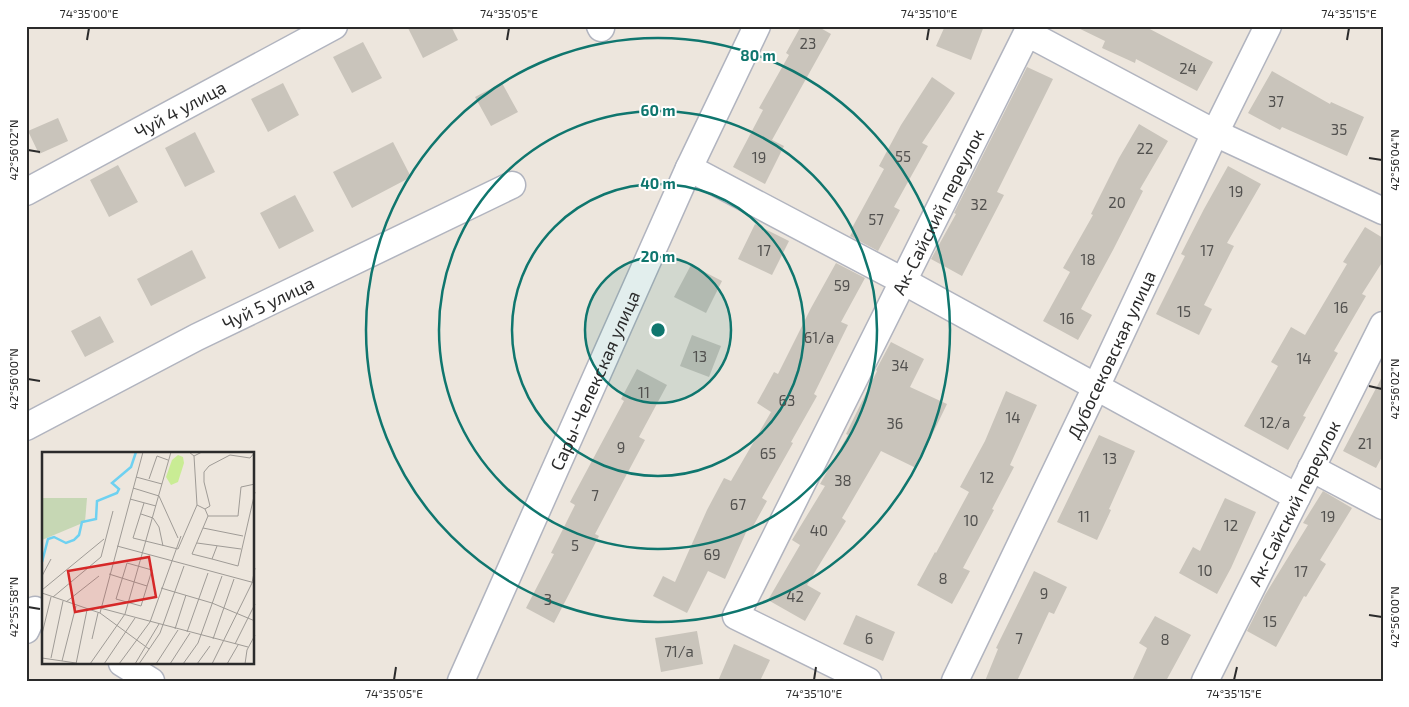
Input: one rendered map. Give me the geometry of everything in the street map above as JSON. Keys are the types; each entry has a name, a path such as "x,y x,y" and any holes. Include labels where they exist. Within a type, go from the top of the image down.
{"street":[{"name":"Чуй 4 улица","path":"26,192 334,26"},
{"name":"Сары-Челекская улица","path":"461,681 689,168 757,26"},
{"name":"Дубосековская улица","path":"955,681 1268,26"},
{"name":"Ак-Сайский переулок","path":"868,681 736,616 1027,33 1216,133 1383,211"},
{"path":"689,168 903,281 1297,497"},
{"name":"Чуй 5 улица","path":"26,427 196,337 512,185"},
{"name":"Ак-Сайский переулок","path":"1205,681 1383,325"},
{"path":"1311,468 1383,506"},
{"path":"124,664 151,681"}],"building":[{"path":"407,26 451,26 458,40 423,58"},
{"path":"801,26 817,26 831,34 772,140 784,146 765,184 733,167 763,110 759,108 789,55 786,53"},
{"path":"945,26 984,26 971,60 936,46"},
{"path":"1074,26 1144,26 1213,62 1197,91 1136,59 1135,63 1102,48 1105,41"},
{"path":"363,42 382,78 352,93 333,57"},
{"path":"1027,67 1053,79 997,192 1004,195 962,276 931,259 956,214 954,213"},
{"path":"1272,71 1330,104 1331,102 1364,117 1347,156 1282,127 1280,130 1248,113"},
{"path":"932,77 955,93 922,143 928,146 894,207 900,210 878,251 850,236 854,229 852,228 884,169 879,166 901,125"},
{"path":"283,83 299,115 268,132 251,99"},
{"path":"502,83 518,112 491,126 475,97"},
{"path":"58,118 68,141 39,154 28,131"},
{"path":"1139,124 1168,141 1140,189 1143,191 1081,309 1092,315 1078,340 1043,321 1070,272 1063,268 1093,215 1091,214 1119,158"},
{"path":"195,132 215,172 185,187 165,148"},
{"path":"393,142 411,177 352,208 333,172"},
{"path":"118,165 138,202 109,217 90,180"},
{"path":"1228,166 1261,184 1227,243 1234,246 1204,305 1212,309 1199,335 1156,314 1185,256 1181,254"},
{"path":"295,195 314,231 279,249 260,213"},
{"path":"755,224 789,241 772,275 738,259"},
{"path":"1365,227 1383,238 1383,261 1362,294 1366,296 1334,351 1338,353 1303,416 1306,417 1288,450 1244,426 1278,366 1271,362 1291,327 1305,335 1347,264 1343,262"},
{"path":"192,250 206,278 151,306 137,279"},
{"path":"836,263 865,278 841,322 848,325 814,394 817,396 762,498 767,501 751,530 748,528 725,579 708,571 687,613 653,596 663,576 675,582 707,510 724,478 731,481 771,412 757,403 774,372 778,374"},
{"path":"691,265 722,281 706,313 674,297"},
{"path":"100,316 114,342 85,357 71,331"},
{"path":"692,335 721,346 709,377 680,366"},
{"path":"891,342 924,359 910,387 947,404 916,468 881,451 842,518 846,521 807,585 821,593 805,621 768,600 800,545 792,540 825,486 820,484 848,435 846,434"},
{"path":"637,369 667,385 639,437 645,440 595,534 599,536 554,623 526,608 554,554 551,553 575,505 570,502 624,401 621,399"},
{"path":"1383,375 1383,455 1376,468 1343,451"},
{"path":"1006,391 1037,405 1010,465 1014,467 992,509 994,510 963,568 970,571 952,604 917,585 969,492 960,487 985,441"},
{"path":"1099,435 1135,451 1097,540 1057,522"},
{"path":"1323,491 1352,508 1320,560 1326,564 1306,597 1304,596 1276,647 1247,631 1265,595 1308,525 1303,523"},
{"path":"1225,498 1256,512 1217,594 1179,573 1193,547 1200,551"},
{"path":"1034,571 1067,587 1054,614 1049,612 1017,681 985,681 998,649 996,648"},
{"path":"856,615 895,632 883,661 843,644"},
{"path":"1155,616 1191,635 1166,681 1132,681 1147,648 1139,643"},
{"path":"697,631 703,664 661,672 655,638"},
{"path":"734,644 770,660 760,681 718,681"}]}
